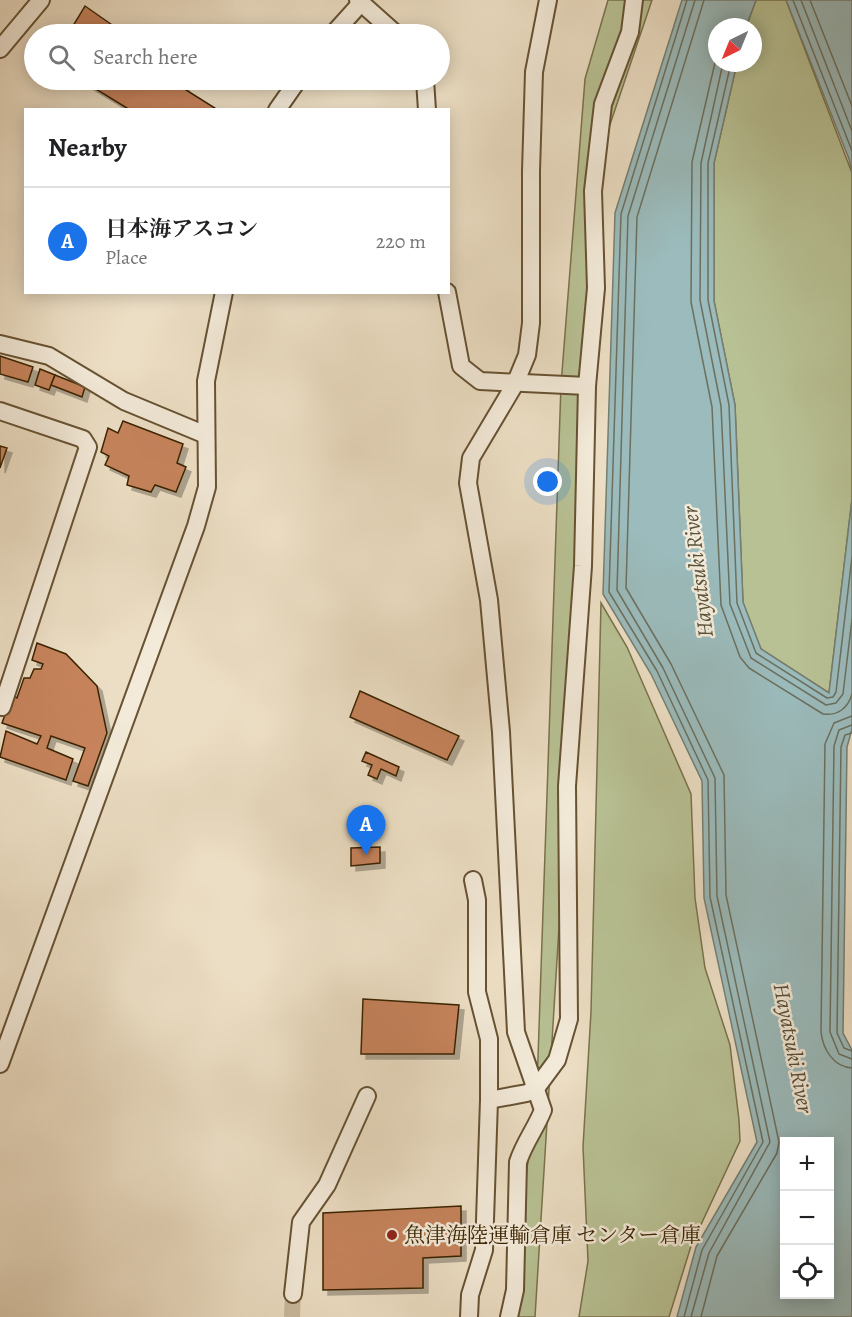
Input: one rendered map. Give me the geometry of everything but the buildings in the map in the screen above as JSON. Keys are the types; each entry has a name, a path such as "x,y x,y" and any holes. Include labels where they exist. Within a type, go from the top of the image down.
{"street":[{"path":"0,49 41,0"},
{"path":"509,1317 514,1290 518,1162 524,1142 537,1126 543,1110 537,1087 516,1032 501,732 489,600 468,483 471,458 515,384 527,355 531,323 531,171 534,72 548,0"},
{"path":"489,1101 527,1093 537,1087 557,1060 569,1019 567,786 584,566 587,386 596,288 593,191 603,104 630,32 634,0"},
{"path":"341,24 359,2 384,24"},
{"path":"278,108 291,90"},
{"path":"426,90 427,108"},
{"path":"0,1064 196,526 207,487 206,381 224,294"},
{"path":"447,294 461,366 480,381 587,386"},
{"path":"0,344 49,356 124,401 206,435"},
{"path":"0,411 83,439 88,447 1,709"},
{"path":"468,1317 470,1295 484,1250 489,1101 489,1039 477,992 477,900 473,880"},
{"path":"292,1294 301,1222 327,1185 367,1096"}],"green space":[{"path":"608,0 652,0 595,169 569,765 535,1317 509,1317 537,1087 561,385 585,79"},
{"path":"756,0 786,0 852,173 852,499 829,693 761,649 743,603 735,405 714,301 714,163 735,72 762,72 762,18 749,18"},
{"path":"601,603 627,647 691,794 695,898 705,968 730,1045 739,1120 740,1141 691,1246 669,1317 579,1317 588,1261 583,1147 591,1012"}],"water":[{"name":"Hayatsuki River","path":"682,0 756,0 749,18 708,18 708,72 735,72 714,163 714,301 735,405 743,602 761,649 829,693 852,499 852,729 847,747 843,1033 852,1050 852,1317 677,1317 696,1247 757,1142 704,898 702,781 651,674 603,594 615,213"},
{"path":"786,0 852,0 852,173 849,159"}],"tunnel":[{"path":"292,1317 293,1294"}],"place":[{"name":"日本海アスコン","path":"366,855"},
{"name":"魚津海陸運輸倉庫 センター倉庫","path":"392,1235"}]}
